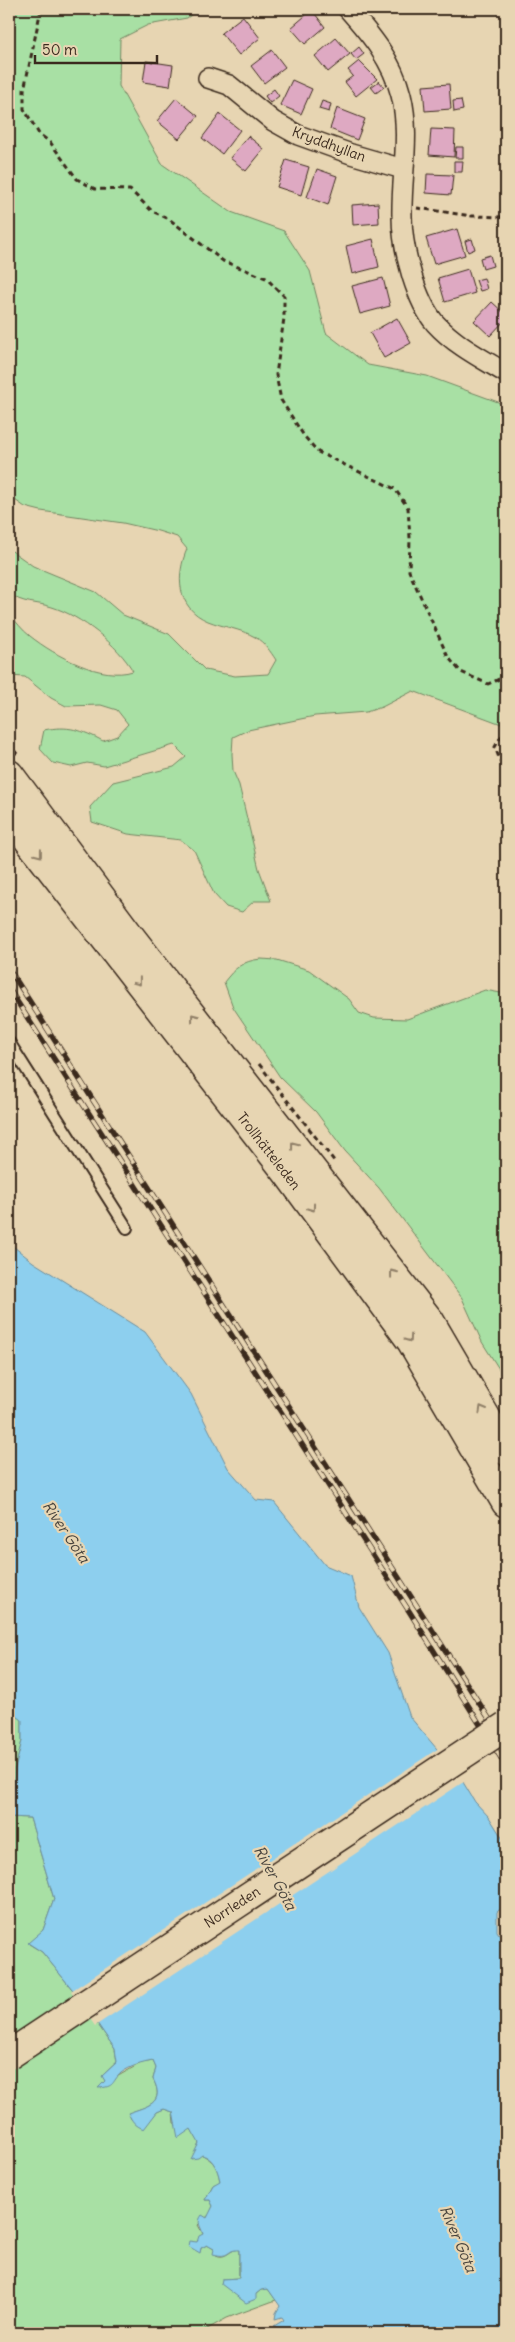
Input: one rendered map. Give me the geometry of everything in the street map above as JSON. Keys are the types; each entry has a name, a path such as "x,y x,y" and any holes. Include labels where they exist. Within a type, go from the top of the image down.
{"highway":[{"name":"Trollhätteleden","path":"9,774 130,936 430,1321 506,1452"},
{"name":"Trollhätteleden","path":"9,815 288,1174 411,1341 506,1503"},
{"name":"Norrleden","path":"9,2055 506,1726"}],"street":[{"path":"348,9 371,35 388,59 401,95 406,131 402,206 405,252 417,293 434,321 452,341 506,373"},
{"name":"Kryddhyllan","path":"208,78 229,85 273,121 298,135 351,154 403,168"}],"lane":[{"path":"9,1042 127,1228"}],"path":[{"path":"42,9 24,90 24,108 39,134 50,142 77,178 95,189 130,190 152,211 169,219 223,261 266,278 284,296 284,318 276,375 281,400 304,436 318,452 395,489 408,508 410,538 409,571 448,657 461,672 488,684 506,676"},
{"path":"402,206 472,216 506,217"},
{"path":"506,728 496,747 506,776"}],"green space":[{"path":"9,9 199,9 187,18 148,25 120,39 119,86 162,164 231,212 284,231 310,271 326,333 368,365 427,376 498,402 506,407 506,728 504,725 413,691 382,707 366,712 315,716 248,730 233,737 233,771 239,785 259,869 271,901 254,901 242,912 226,907 214,894 194,850 181,840 128,834 92,822 90,807 113,782 174,767 186,757 174,745 104,766 87,763 71,767 53,763 40,749 44,730 68,728 103,741 117,736 128,724 117,710 101,705 66,706 51,698 25,677 9,676 9,614 40,644 79,665 107,673 133,671 118,651 98,633 75,617 46,605 24,601 9,593 9,549 33,566 96,592 123,615 169,634 205,670 235,676 268,674 276,660 269,650 255,637 208,621 197,615 190,608 184,599 180,580 183,559 187,549 177,537 123,523 41,511 25,507 9,496 9,148 16,148 9,136"},
{"path":"261,959 277,960 309,970 349,999 359,1013 374,1018 407,1019 485,990 506,994 506,1380 482,1342 462,1298 379,1188 345,1151 316,1112 280,1077 233,1007 224,982 240,966 249,961"},
{"path":"9,1710 22,1719 22,1741 15,1769 13,1799 9,1816"},
{"path":"9,1817 30,1818 54,1899 43,1930 29,1944 42,1952 81,2000 115,2049 117,2062 103,2075 105,2081 99,2087 141,2063 153,2061 156,2068 153,2079 156,2087 156,2099 148,2106 129,2113 131,2119 149,2121 157,2112 164,2109 173,2112 174,2123 191,2129 199,2142 196,2151 212,2162 219,2175 220,2182 213,2185 205,2200 210,2200 213,2206 210,2214 198,2225 203,2234 194,2247 200,2252 201,2248 207,2245 214,2249 216,2255 219,2256 239,2249 239,2278 223,2279 221,2284 256,2294 261,2290 268,2289 276,2300 227,2318 200,2333 9,2333"}],"water":[{"name":"River Göta","path":"9,1239 14,1247 33,1262 145,1332 191,1394 228,1468 256,1500 274,1502 325,1565 351,1576 359,1607 388,1653 410,1717 458,1774 475,1802 489,1817 506,1844 506,1904 497,1912 497,1931 506,1945 506,2333 284,2333 274,2326 284,2320 282,2317 275,2319 280,2306 268,2289 261,2290 256,2294 256,2299 246,2303 221,2284 222,2279 239,2278 239,2250 232,2251 226,2255 219,2255 213,2254 214,2249 207,2245 201,2248 200,2253 188,2246 189,2241 197,2242 199,2236 203,2234 199,2220 202,2215 207,2218 213,2206 210,2200 205,2200 213,2185 220,2181 215,2165 210,2159 202,2155 191,2159 199,2143 191,2129 178,2138 173,2112 164,2109 157,2112 144,2129 136,2125 128,2113 148,2106 156,2099 156,2087 153,2079 156,2068 153,2061 128,2068 111,2085 98,2088 105,2081 102,2076 117,2062 115,2049 81,2000 42,1952 28,1943 43,1930 54,1899 30,1818 9,1817 13,1799 15,1769 22,1741 22,1720 9,1710"}],"pier":[{"path":"439,1748 465,1781 95,2026 71,1991"}],"building":[{"path":"312,10 325,27 305,44 291,28"},
{"path":"243,16 260,38 239,55 221,33"},
{"path":"336,38 350,54 328,72 315,56"},
{"path":"359,47 364,54 356,60 351,54"},
{"path":"272,50 285,67 264,83 251,66"},
{"path":"146,61 173,65 170,86 143,82"},
{"path":"359,61 377,79 356,96 345,82 353,76 348,70"},
{"path":"292,80 312,89 301,114 280,105"},
{"path":"379,81 384,87 376,93 371,87"},
{"path":"449,84 451,109 425,111 423,86"},
{"path":"274,89 279,96 270,103 265,96"},
{"path":"176,98 198,116 179,139 157,121"},
{"path":"461,100 463,110 454,112 453,101"},
{"path":"322,101 331,104 329,112 319,109"},
{"path":"337,108 365,119 357,140 330,129"},
{"path":"220,114 240,130 222,154 202,138"},
{"path":"431,129 455,130 454,157 429,155"},
{"path":"248,136 264,149 246,171 230,158"},
{"path":"456,147 463,147 463,158 455,158"},
{"path":"286,160 309,167 301,195 277,187"},
{"path":"454,161 463,161 462,172 454,172"},
{"path":"317,169 337,176 328,205 307,197"},
{"path":"427,174 453,175 451,195 426,193"},
{"path":"378,203 379,223 353,225 352,205"},
{"path":"457,229 465,255 434,264 426,238"},
{"path":"373,239 379,267 352,274 346,246"},
{"path":"472,239 475,249 468,252 465,241"},
{"path":"490,255 493,266 483,269 480,258"},
{"path":"468,269 475,293 445,302 438,278"},
{"path":"383,278 390,306 360,314 352,286"},
{"path":"484,278 487,289 480,291 476,280"},
{"path":"492,302 506,315 506,319 490,336 474,321"},
{"path":"397,318 411,343 384,358 370,333"}],"railway":[{"path":"9,969 506,1745"},
{"path":"9,989 409,1611 506,1766"}]}
